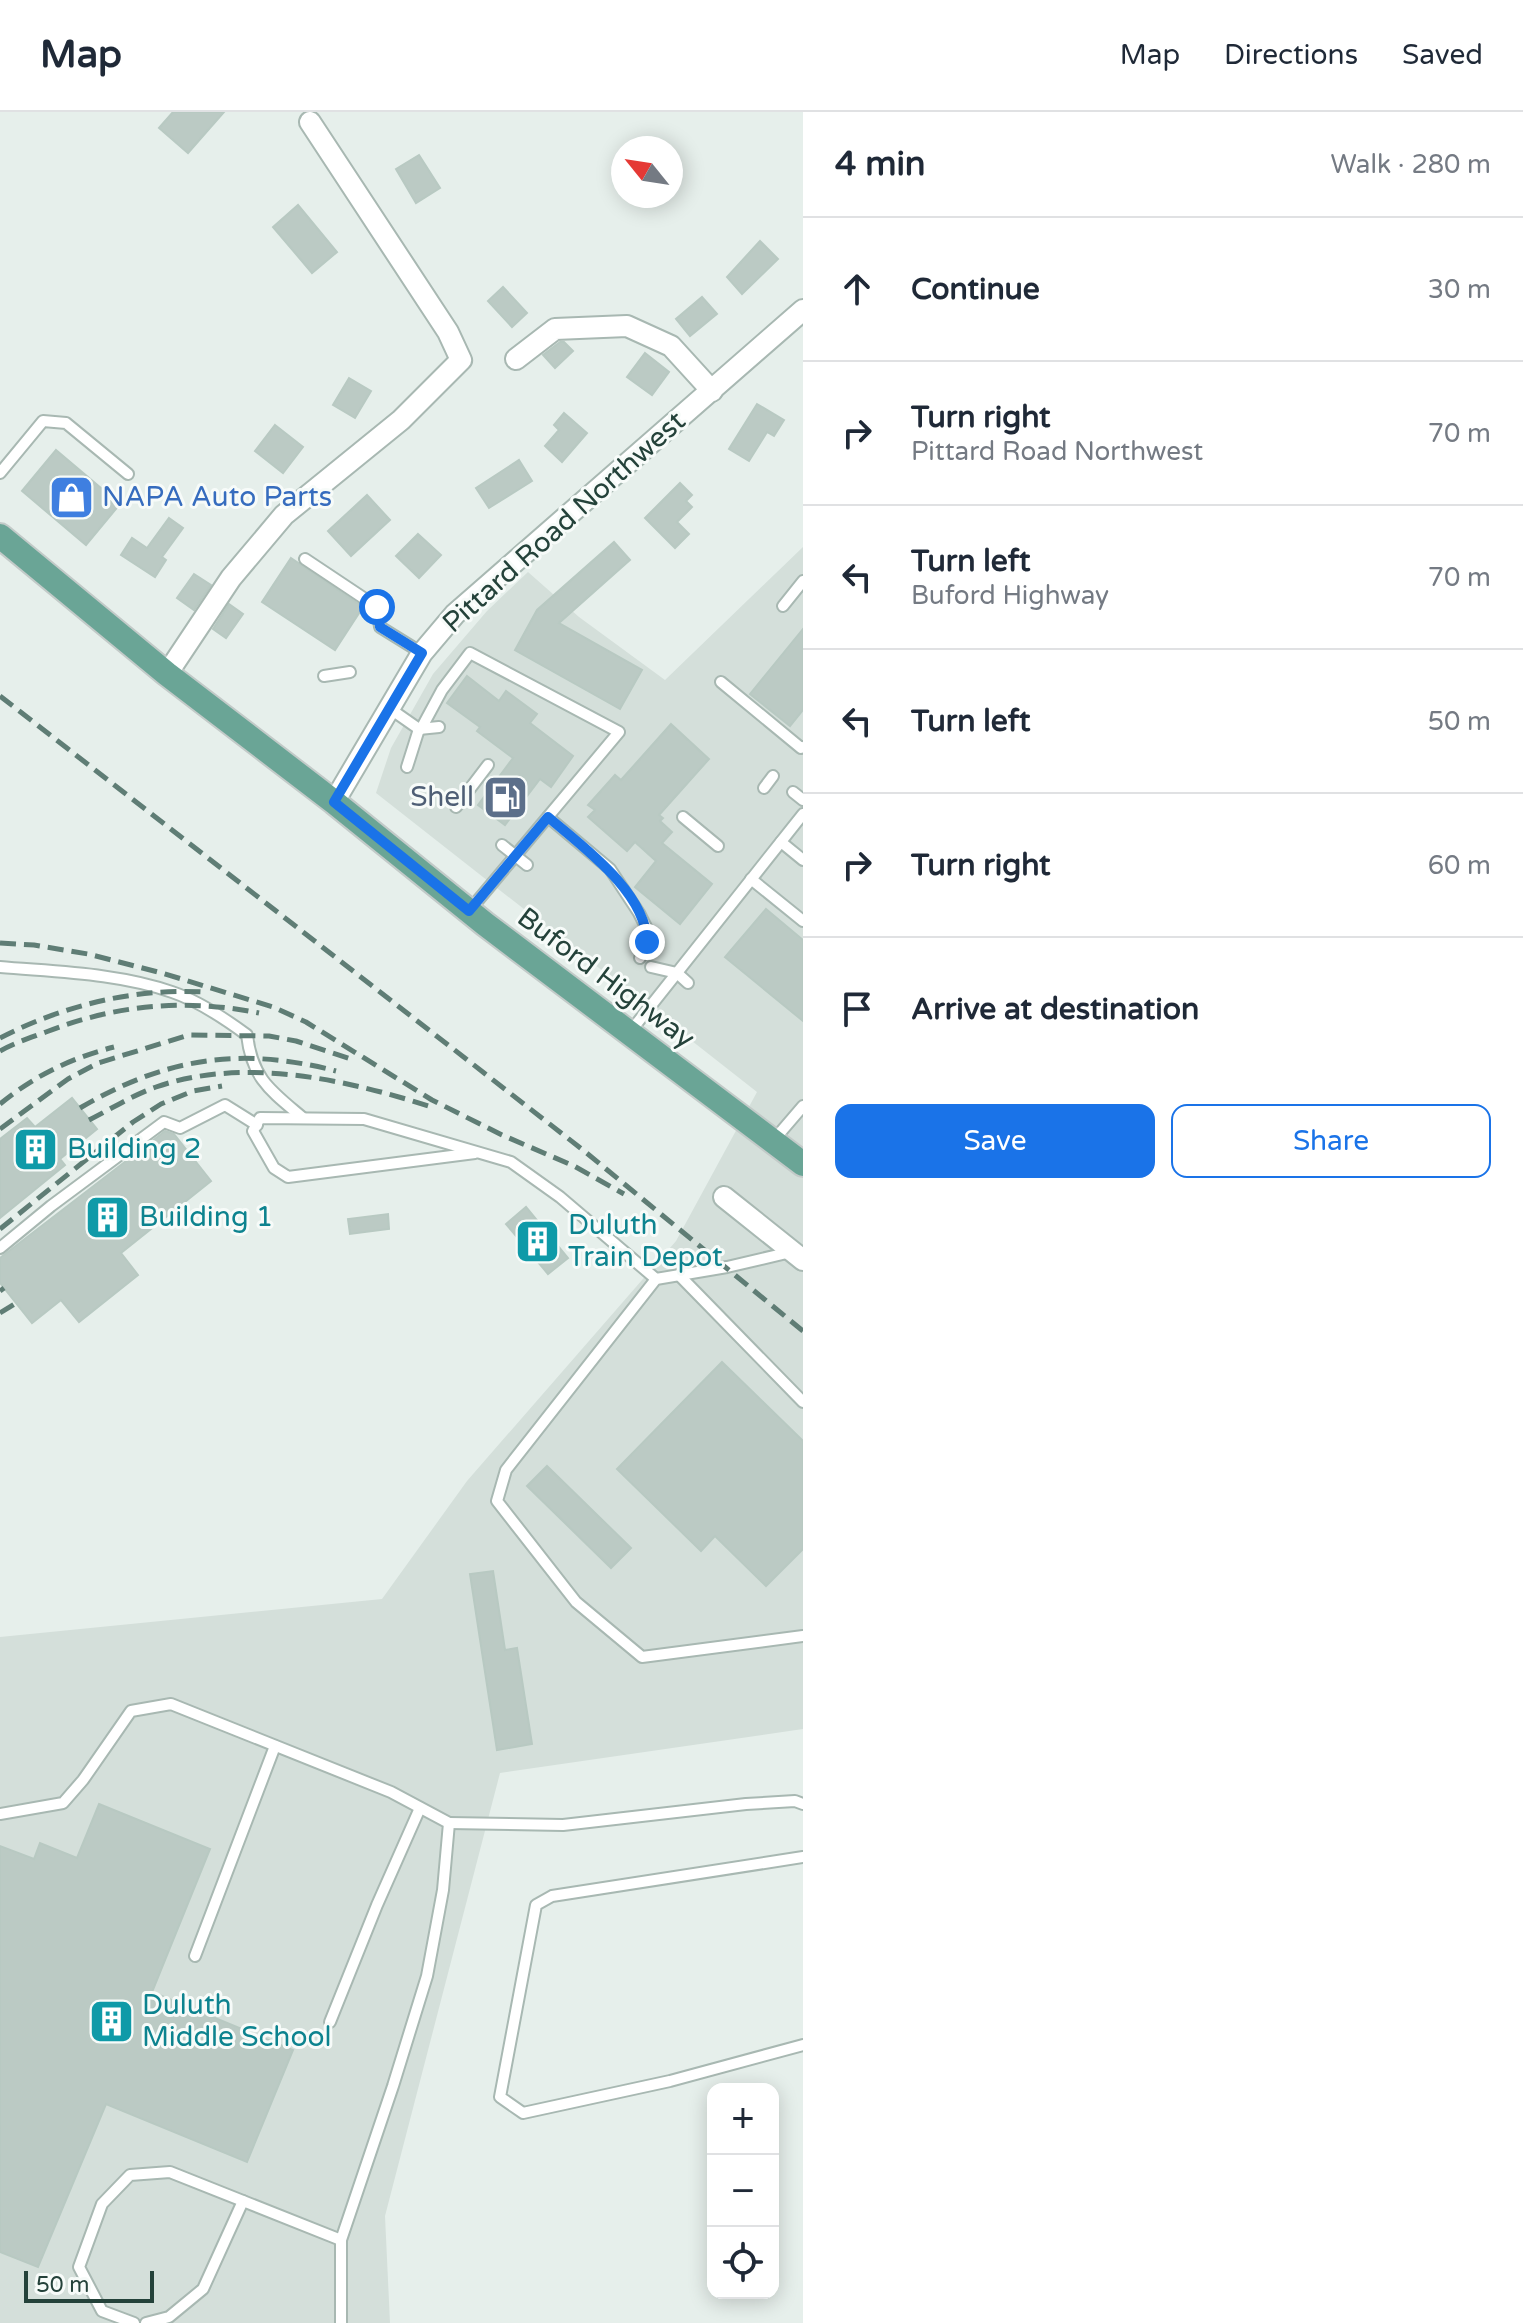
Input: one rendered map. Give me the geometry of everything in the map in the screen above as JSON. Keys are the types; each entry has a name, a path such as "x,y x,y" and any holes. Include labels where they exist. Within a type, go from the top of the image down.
{"main road":[{"name":"Buford Highway","path":"0,536 167,674 334,802 469,911 803,1164"}],"street":[{"path":"167,674 231,578 284,515 401,420 461,360 448,332 310,122"},
{"name":"Pittard Road Northwest","path":"334,802 422,653 455,614 803,310"},
{"path":"516,359 555,329 627,326 671,346 712,391"},
{"path":"724,1197 798,1256"}],"lane":[{"path":"0,473 43,421 66,423 128,474"},
{"path":"305,559 377,607 380,627 422,653"},
{"path":"783,606 803,581"},
{"path":"407,767 420,729 442,690 470,653 619,732 469,911"},
{"path":"324,676 350,672"},
{"path":"721,682 803,747"},
{"path":"389,708 420,729 439,727"},
{"path":"456,807 488,765"},
{"path":"764,788 773,776"},
{"path":"793,792 803,800"},
{"path":"629,1034 803,814"},
{"path":"548,817 610,869 646,927 647,942 640,958"},
{"path":"683,817 718,846"},
{"path":"781,842 803,860"},
{"path":"502,845 527,865"},
{"path":"751,879 803,921"},
{"path":"0,967 138,983 197,1003 247,1035 250,1057 260,1080 304,1119"},
{"path":"651,967 677,973 688,983"},
{"path":"0,1248 164,1122 180,1128 225,1105 257,1125"},
{"path":"773,1141 803,1106"},
{"path":"475,1153 288,1177 274,1168 253,1131 260,1118 364,1119 511,1162 560,1197 656,1279"},
{"path":"798,1256 656,1279 506,1470 497,1501 576,1602 642,1657 803,1636"},
{"path":"679,1275 803,1402"},
{"path":"0,1814 63,1803 83,1780 131,1711 171,1704 391,1792 449,1823 563,1825 746,1804 795,1801 803,1804"},
{"path":"195,1956 275,1746"},
{"path":"330,2022 420,1808"},
{"path":"341,2323 341,2240 427,1976 443,1890 449,1823"},
{"path":"803,1857 552,1896 536,1905 500,2097 523,2113 670,2081 803,2045"},
{"path":"134,2323 102,2311 79,2267 102,2204 130,2175 170,2172 341,2240"},
{"path":"146,2323 169,2317 203,2289 243,2201"}],"shaded area":[{"path":"803,547 803,1729 500,1773 385,2216 390,2323 0,2323 0,1637 382,1599 467,1481 676,1241 757,1092 376,793 391,748 433,674 487,611 528,572 579,617 665,680"}],"building":[{"path":"173,112 224,112 188,153 159,128"},
{"path":"419,155 440,188 416,203 396,169"},
{"path":"298,205 337,252 312,273 273,227"},
{"path":"760,241 778,259 742,294 727,277"},
{"path":"503,287 527,313 512,327 488,301"},
{"path":"702,297 717,314 690,336 676,319"},
{"path":"560,342 573,351 555,368 543,355"},
{"path":"645,353 669,372 652,395 627,377"},
{"path":"349,378 371,391 355,418 333,405"},
{"path":"757,404 784,420 774,436 767,432 749,461 729,449"},
{"path":"564,413 587,433 562,462 545,446 559,430 554,425"},
{"path":"275,425 303,447 283,473 255,451"},
{"name":"NAPA Auto Parts","path":"56,450 120,504 86,545 22,491"},
{"path":"519,460 532,481 489,508 476,488"},
{"path":"680,483 692,495 686,501 692,507 677,522 689,534 675,548 645,518"},
{"path":"367,495 390,520 351,556 328,531"},
{"path":"169,518 183,528 162,557 166,560 155,577 121,555 132,538 147,548"},
{"path":"418,534 441,555 419,578 396,556"},
{"path":"614,542 630,560 559,623 642,670 620,709 515,650 537,610"},
{"path":"291,558 363,607 335,650 262,602"},
{"path":"194,574 211,585 194,610 177,598"},
{"path":"229,604 243,614 226,638 213,629"},
{"path":"803,629 803,710 790,726 750,694"},
{"path":"467,676 499,701 506,691 537,714 530,723 573,756 551,787 540,779 505,825 478,805 513,758 477,731 480,727 447,703"},
{"path":"671,724 709,759 659,815 663,818 660,821 672,832 662,843 712,884 680,924 635,887 656,861 635,842 627,851 588,817 595,810 588,805 615,775 621,780"},
{"path":"766,909 803,940 803,1021 725,957"},
{"name":"Building 2","path":"72,1098 97,1129 60,1159 65,1165 0,1218 0,1139 27,1118 35,1127"},
{"name":"Building 1","path":"165,1131 174,1134 211,1181 121,1253 138,1275 79,1322 61,1300 32,1323 0,1283 0,1258"},
{"name":"Duluth Train Depot","path":"526,1207 568,1258 548,1274 506,1224"},
{"path":"388,1214 389,1229 350,1234 348,1219"},
{"path":"722,1362 803,1441 803,1549 766,1586 715,1536 701,1551 617,1469"},
{"path":"547,1466 631,1548 611,1568 527,1486"},
{"path":"493,1571 505,1650 517,1648 532,1744 497,1750 470,1574"},
{"name":"Duluth Middle School","path":"99,1804 210,1849 152,1992 293,2050 247,2162 106,2104 38,2267 0,2252 0,1846 34,1859 40,1843 77,1858"}],"railway":[{"path":"0,696 583,1150 803,1331"},
{"path":"0,943 88,954 273,1007 306,1022 432,1100 574,1166 624,1194"},
{"path":"0,1038 73,1008 124,996 203,992"},
{"path":"0,1051 72,1023 124,1010 177,1005 259,1013"},
{"path":"0,1129 68,1079 98,1063 189,1035 269,1036 296,1041 354,1060"},
{"path":"0,1104 54,1069 114,1047"},
{"path":"80,1108 142,1078 204,1061 267,1059 336,1071"},
{"path":"89,1120 156,1087 225,1073 297,1075 367,1089 435,1108"},
{"path":"0,1229 133,1122 161,1104 193,1091 222,1086"},
{"path":"0,1291 4,1288"},
{"path":"0,1313 16,1303"}],"place":[{"name":"NAPA Auto Parts","path":"71,497"},
{"name":"Shell","path":"505,797"},
{"name":"Building 2","path":"36,1149"},
{"name":"Building 1","path":"108,1217"},
{"name":"Duluth Train Depot","path":"537,1241"},
{"name":"Duluth Middle School","path":"111,2021"}],"route":[{"path":"377,607 380,627 422,653 334,802 469,911 548,817 610,869 639,913 646,927 647,942"}]}
